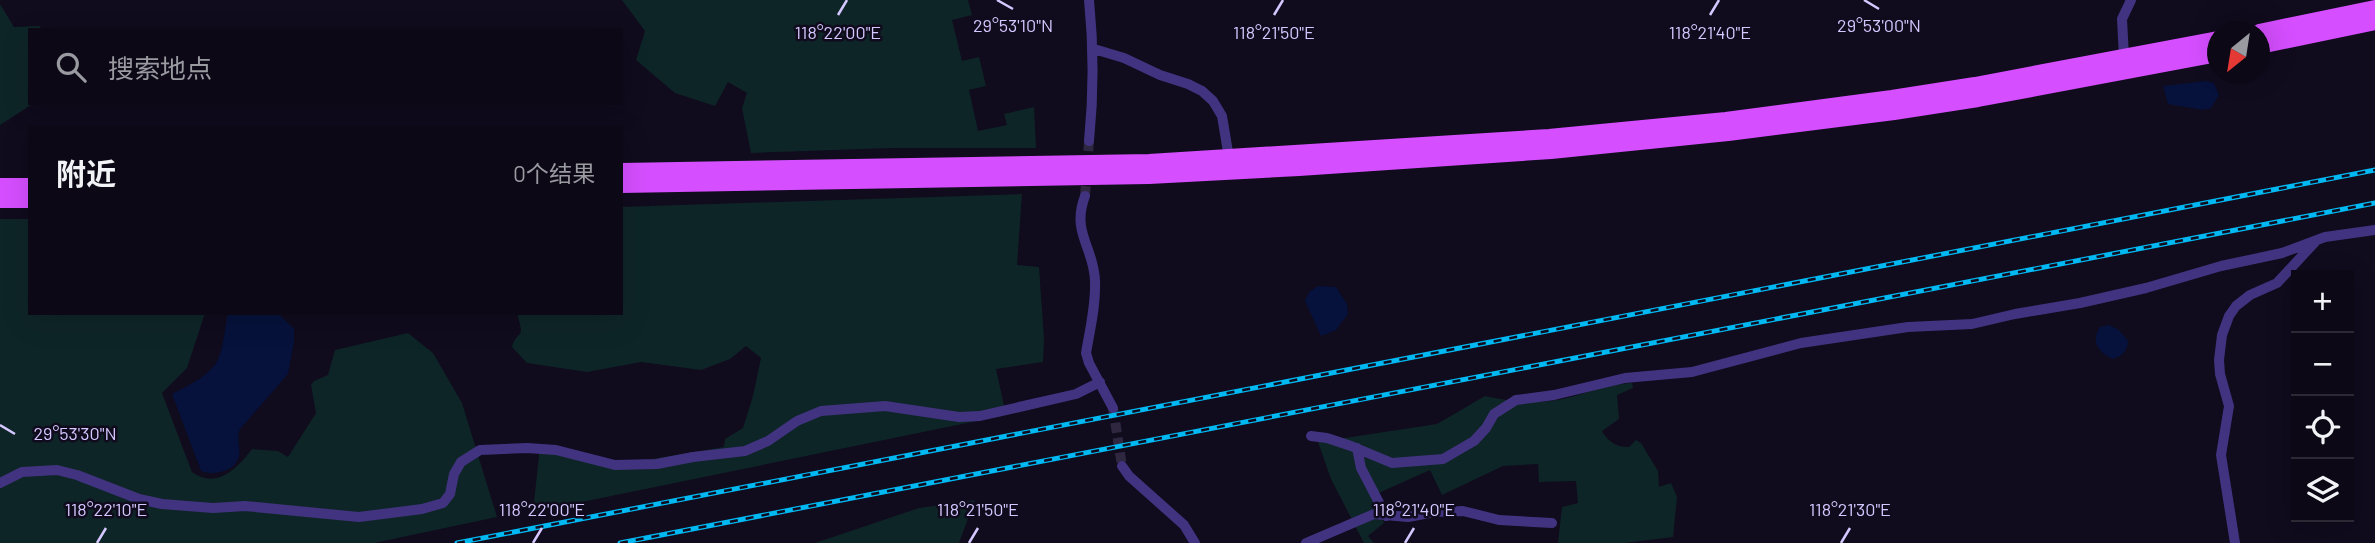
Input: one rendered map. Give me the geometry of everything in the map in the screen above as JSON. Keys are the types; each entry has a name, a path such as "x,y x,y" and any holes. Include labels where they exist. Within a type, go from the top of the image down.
{"main road":[{"path":"2270,30 2375,8"},
{"path":"2270,44 2375,22"},
{"path":"623,171 1229,159 1549,137 1726,120 1948,89 2207,41"},
{"path":"623,186 1149,176 1550,151 1728,134 1883,113 1978,99 2207,56"},
{"path":"0,186 28,186"},
{"path":"0,200 28,200"}],"street":[{"path":"1089,0 1094,49 1094,89 1089,141"},
{"path":"2124,57 2122,19 2131,0"},
{"path":"1094,49 1124,58 1202,90 1222,116 1229,159"},
{"path":"1085,196 1080,211 1080,226 1095,281 1086,352 1113,408"},
{"path":"1311,436 1327,438 1357,448 1392,463 1443,459 1474,441 1494,414 1516,400 1554,395 1625,378 1692,372 1801,343 1908,327 1972,324 2080,303 2146,288 2221,265 2283,253 2317,239 2375,230"},
{"path":"2235,543 2221,454 2229,406 2220,374 2222,335 2236,306 2250,295 2277,283 2317,239"},
{"path":"0,483 22,471 57,470 139,499 162,504 213,508 245,506 359,517 375,516 443,503 450,494 454,474 461,462 480,450 556,450 615,465 657,464 745,452 812,413 885,406 959,417 980,416 1076,394 1100,382"},
{"path":"1357,448 1361,468 1386,516"},
{"path":"1122,466 1129,476 1184,525 1195,543"},
{"path":"1306,543 1367,516 1408,517 1463,511 1499,520 1552,523"}],"green space":[{"path":"622,0 968,0 972,15 952,20 962,61 979,57 986,86 969,90 978,131 1007,125 1004,114 1034,107 1036,148 892,148 751,153 742,108 747,93 728,82 715,106 675,93 636,60 645,31"},
{"path":"0,4 14,27 40,28 28,28 28,105 31,105 0,125"},
{"path":"1022,194 1017,265 1039,267 1043,362 996,369 1006,415 533,512 540,446 628,463 724,447 725,439 743,428 753,396 761,358 746,346 730,359 701,370 641,362 587,372 527,363 512,347 521,332 518,315 623,315 623,207"},
{"path":"0,219 28,219 28,315 204,315 187,368 162,393 192,472 201,477 218,478 233,469 252,449 278,451 288,457 316,413 311,385 328,375 335,350 408,333 433,353 462,403 497,517 374,543 0,543"},
{"path":"1632,383 1633,388 1617,395 1619,419 1602,431 1617,445 1629,447 1636,440 1641,443 1658,471 1659,487 1671,483 1677,497 1673,537 1624,543 1558,543 1562,507 1578,503 1576,481 1539,482 1538,464 1503,466 1442,495 1430,470 1372,496 1384,523 1368,536 1374,543 1364,543 1331,479 1318,442 1437,424 1485,396 1536,402"},
{"path":"975,500 959,543 815,543 919,508"}],"water":[{"path":"2206,81 2207,84 2214,84 2219,95 2211,108 2203,110 2168,104 2163,86"},
{"path":"1318,286 1336,287 1347,304 1348,314 1336,330 1321,336 1305,301 1309,292"},
{"path":"228,315 279,315 294,329 288,374 240,429 239,457 236,462 223,472 217,473 201,471 172,394 211,369 222,347"},
{"path":"2109,325 2119,330 2128,341 2124,353 2113,359 2100,350 2096,342 2100,327"}],"tunnel":[{"path":"1085,196 1089,141"},
{"path":"1113,408 1122,466"}],"railway":[{"path":"457,543 2375,170"},
{"path":"620,543 2375,203"}]}
